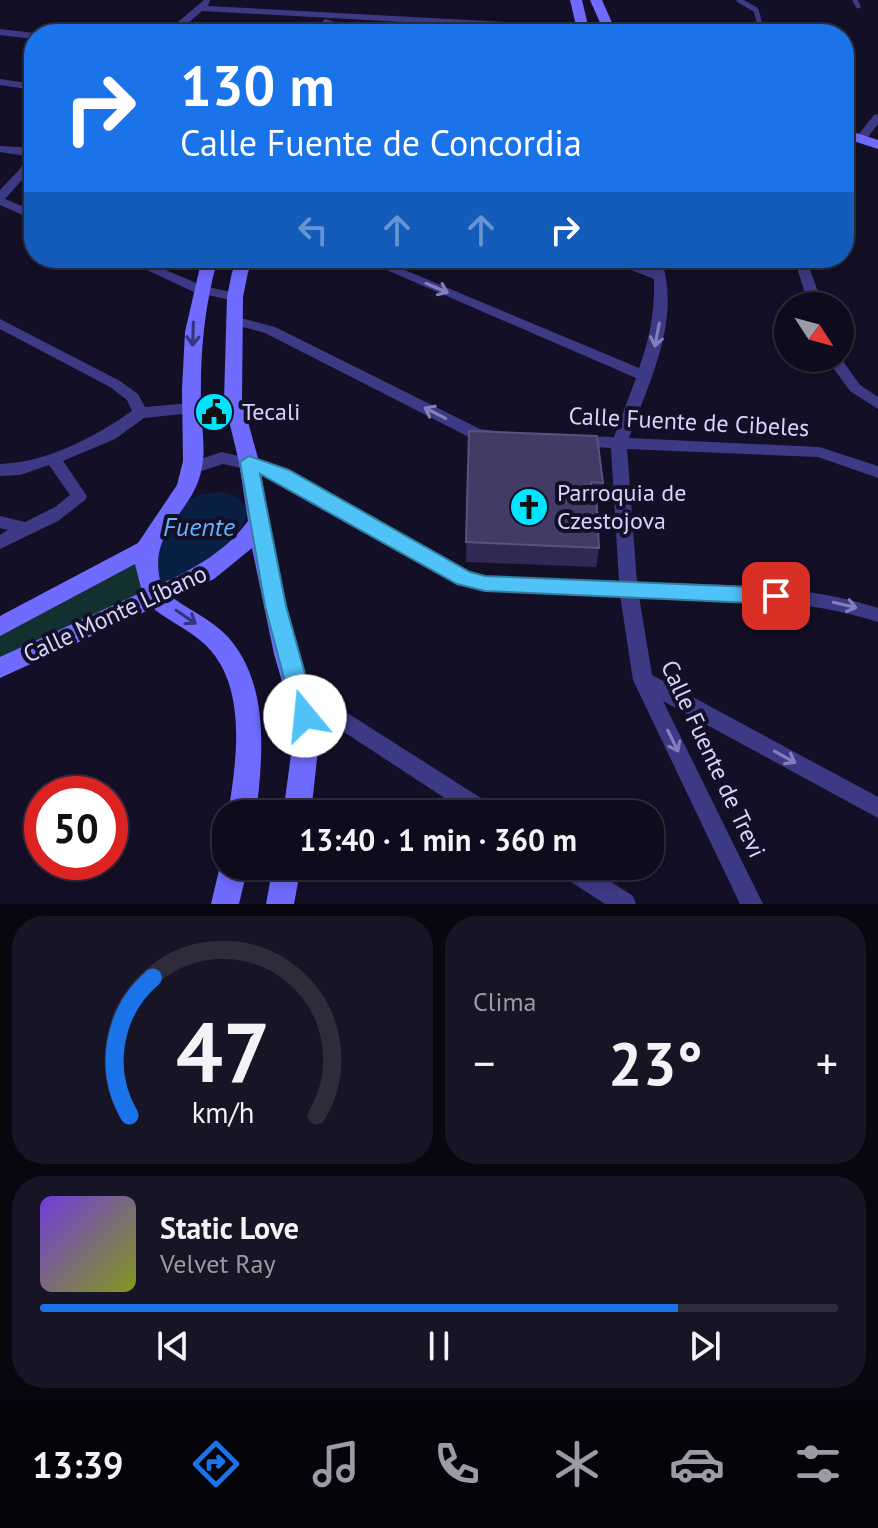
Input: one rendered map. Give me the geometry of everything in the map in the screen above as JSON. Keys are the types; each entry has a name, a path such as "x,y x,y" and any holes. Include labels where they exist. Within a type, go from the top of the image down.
{"main road":[{"path":"576,0 581,24"},
{"path":"596,0 607,24"},
{"path":"869,134 878,145"},
{"path":"206,268 194,320 192,468 177,500 144,549 147,577 156,597 223,646 241,679 246,716 244,800"},
{"path":"242,268 234,308 233,400 249,462 286,654 305,716 306,740 299,800"},
{"name":"Calle Monte Líbano","path":"0,668 156,597 224,562 243,544 260,521"},
{"name":"Calle Monte Líbano","path":"0,627 144,549"},
{"path":"225,904 231,880"},
{"path":"280,904 284,880"}],"street":[{"path":"181,24 209,0"},
{"path":"200,8 451,24"},
{"path":"302,15 331,24"},
{"path":"0,32 24,35"},
{"path":"0,82 24,86"},
{"path":"869,134 878,117"},
{"path":"0,149 24,151"},
{"path":"24,171 0,199 24,211"},
{"path":"150,268 199,289 270,330 477,434 508,436"},
{"path":"389,268 645,376"},
{"path":"635,268 661,277"},
{"name":"Calle Fuente de Trevi","path":"658,268 662,307 656,342 619,444 628,587 643,680 752,904"},
{"path":"803,268 811,292"},
{"path":"0,323 115,384 133,397 140,413"},
{"path":"843,372 855,388 878,404"},
{"path":"0,470 20,469 53,459 109,435 140,413 191,408"},
{"name":"Calle Fuente de Cibeles","path":"556,440 819,452 878,472"},
{"path":"192,468 222,458 249,462 282,475 465,579 485,584 628,587 805,597 850,605 878,615"},
{"path":"0,543 23,528 55,517 79,496 53,459"},
{"path":"0,522 23,528"},
{"path":"643,680 878,808"},
{"path":"305,716 342,720 465,800"},
{"path":"588,880 625,904"}],"lane":[{"path":"739,0 756,10 759,21"}],"green space":[{"path":"140,552 148,594 0,666 0,632"}],"water":[{"name":"Fuente","path":"221,492 233,495 248,506 238,532 212,556 154,590 157,537 186,501 202,494"}],"building":[{"path":"209,400 224,405 217,413 202,409"},
{"name":"Parroquia de Czestojova","path":"469,431 597,436 603,483 591,482 591,492 596,492 599,548 466,542"}],"place":[{"name":"Tecali","path":"214,412"},
{"name":"Parroquia de Czestojova","path":"529,507"}],"route":[{"path":"305,716 275,606 249,462 282,475 465,579 485,584 628,587 776,596"}]}
